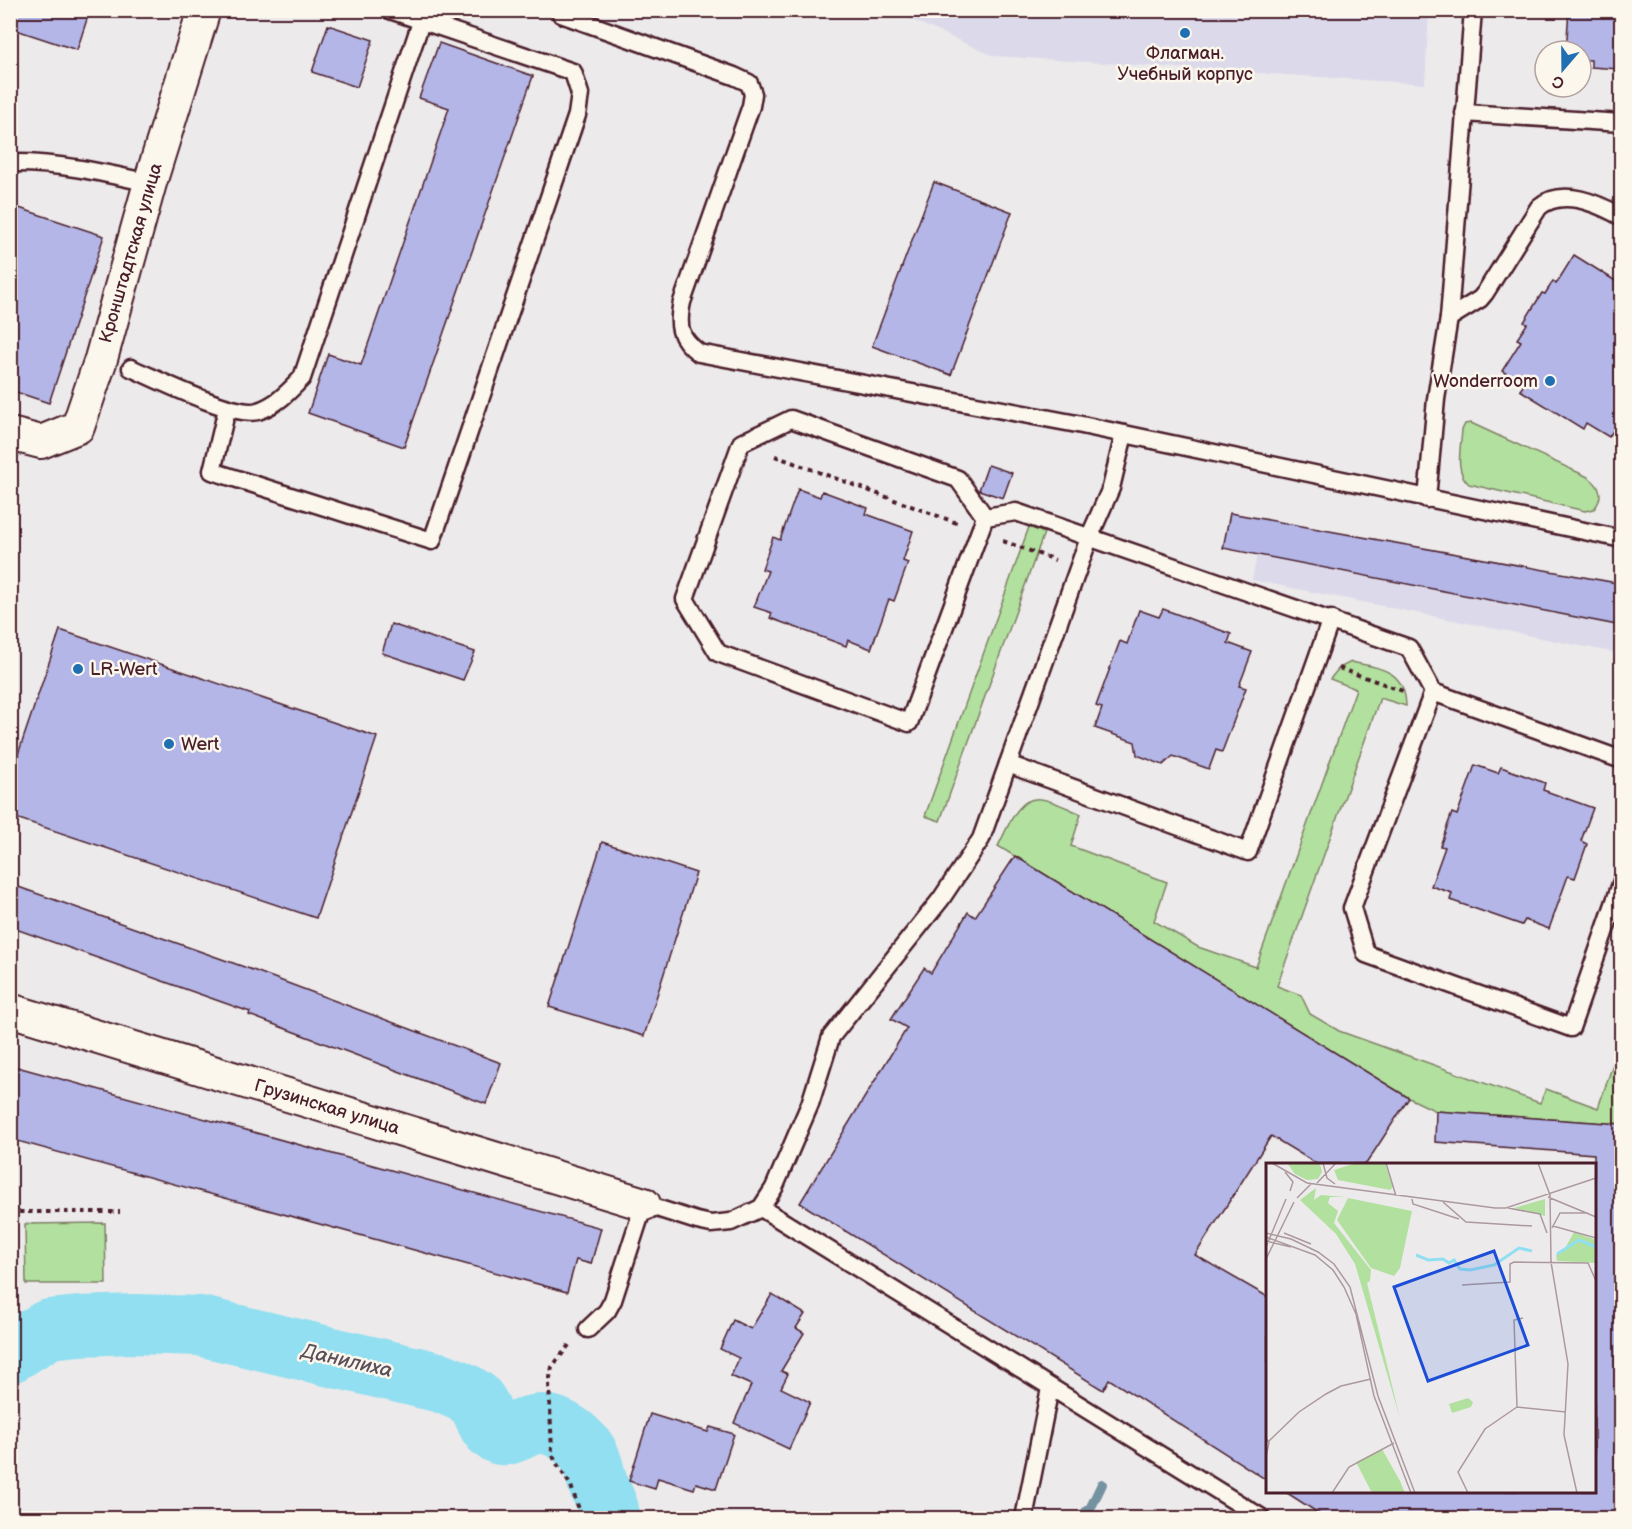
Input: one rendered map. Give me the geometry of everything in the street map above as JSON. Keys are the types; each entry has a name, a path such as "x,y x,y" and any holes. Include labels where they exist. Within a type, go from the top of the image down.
{"street":[{"name":"Кронштадтская улица","path":"10,434 41,442 78,427 204,10"},
{"name":"Грузинская улица","path":"10,1010 644,1204"}],"lane":[{"path":"227,409 212,471 432,541 577,115 580,94 573,72 390,10"},
{"path":"1427,499 1436,399 1449,318 1473,10"},
{"path":"559,12 749,83 753,94 751,106 682,302 679,317 687,344 699,353 1125,434 1622,539"},
{"path":"131,368 227,409 255,412 279,402 302,378 421,22"},
{"path":"1464,113 1622,123"},
{"path":"10,163 31,163 106,173 150,183"},
{"path":"1449,318 1485,293 1539,207 1545,202 1580,199 1600,205 1622,218"},
{"path":"983,525 958,479 791,419 741,443 686,599 718,653 909,723 983,525 1016,512 1409,648 1431,698 1352,908 1366,954 1571,1028 1622,881"},
{"path":"588,1329 607,1311 613,1300 644,1204 683,1218 711,1224 731,1222 761,1208 774,1188 798,1135 831,1037 941,899 981,839 1089,538 1111,488 1125,434"},
{"path":"1008,764 1248,852 1330,619"},
{"path":"1431,698 1622,760"},
{"path":"761,1208 1262,1518"},
{"path":"1024,1518 1050,1388"}],"path":[{"path":"741,443 983,525 1078,568"},
{"path":"1316,660 1406,692 1431,698"},
{"path":"10,1212 120,1212"},
{"path":"582,1518 571,1486 552,1452 550,1397 552,1367 570,1344 588,1329"}],"shaded area":[{"name":"Флагман. Учебный корпус","path":"892,11 1429,11 1425,84 994,56"},
{"path":"1264,520 1621,584 1621,654 1252,580"}],"green space":[{"path":"1471,423 1588,477 1596,484 1600,492 1597,505 1594,509 1585,511 1469,484 1461,473 1460,459 1462,430 1465,424"},
{"path":"1029,527 1044,533 940,821 925,816"},
{"path":"1351,662 1381,669 1396,678 1405,694 1406,706 1380,698 1277,986 1301,995 1310,1014 1339,1031 1540,1103 1546,1089 1598,1108 1621,1041 1621,1124 1436,1111 1409,1098 998,846 1019,808 1032,800 1050,801 1081,814 1071,846 1167,882 1154,921 1198,947 1256,967 1356,689 1330,679 1339,668"},
{"path":"105,1223 106,1284 26,1284 25,1224"}],"building":[{"path":"10,10 90,10 77,50 10,28"},
{"path":"1569,10 1622,10 1622,66 1619,66 1619,69 1593,67 1593,39 1567,39"},
{"path":"328,25 373,40 357,87 312,72"},
{"path":"439,43 533,76 404,447 308,413 328,354 361,365 449,108 419,98"},
{"path":"934,182 1012,212 951,375 872,346"},
{"path":"10,205 104,236 49,403 10,390"},
{"path":"1574,255 1622,285 1622,417 1609,437 1586,423 1583,429 1520,390 1524,385 1502,371 1521,341 1517,339 1527,324 1524,322 1542,293 1545,294 1553,281 1556,284"},
{"path":"988,465 1012,473 1003,498 979,490"},
{"path":"798,489 820,497 822,491 868,508 866,514 913,531 903,561 908,563 894,601 889,599 871,649 848,640 846,646 770,618 772,613 754,607 768,571 762,569 773,537 780,540"},
{"path":"1230,513 1622,584 1622,626 1223,548"},
{"path":"1163,609 1231,634 1228,643 1252,652 1239,686 1246,688 1222,752 1216,750 1209,769 1173,756 1163,765 1137,755 1135,742 1095,728 1102,708 1096,706 1120,641 1127,644 1139,610 1159,617"},
{"path":"391,624 475,652 463,680 382,653"},
{"path":"60,630 377,737 316,918 10,816 10,778"},
{"path":"1475,765 1498,773 1501,767 1545,783 1543,790 1593,808 1581,841 1587,844 1575,878 1568,876 1549,929 1525,920 1522,925 1450,900 1452,893 1431,886 1445,847 1440,846 1452,813 1457,815"},
{"path":"602,842 696,873 644,1036 549,1007"},
{"path":"1015,856 1409,1098 1367,1163 1315,1163 1271,1136 1195,1255 1266,1296 1266,1480 1109,1379 1103,1390 800,1203 907,1028 891,1019 924,968 931,973 968,912 975,917"},
{"path":"10,884 250,969 501,1063 486,1104 249,1015 250,1012 10,927"},
{"path":"10,1065 601,1228 591,1264 576,1260 567,1292 10,1139"},
{"path":"1436,1111 1622,1124 1622,1518 1326,1518 1287,1493 1596,1493 1596,1163 1594,1163 1594,1154 1435,1142"},
{"path":"772,1294 805,1314 796,1328 804,1333 781,1371 788,1374 781,1388 810,1402 789,1449 734,1423 751,1385 731,1376 739,1358 720,1349 733,1320 751,1329"},
{"path":"650,1414 708,1432 710,1427 734,1434 716,1489 696,1483 694,1489 658,1478 655,1489 629,1481"}],"waterway":[{"name":"Данилиха","path":"10,1353 49,1329 135,1324 200,1326 442,1383 464,1392 475,1400 490,1428 498,1434 507,1435 540,1424 555,1427 575,1439 590,1457 610,1518"},
{"path":"1080,1518 1091,1507 1102,1484"}],"place":[{"name":"Флагман. Учебный корпус","path":"1185,33"},
{"name":"Wonderroom","path":"1550,381"},
{"name":"LR-Wert","path":"78,669"},
{"name":"Wert","path":"169,744"}]}
